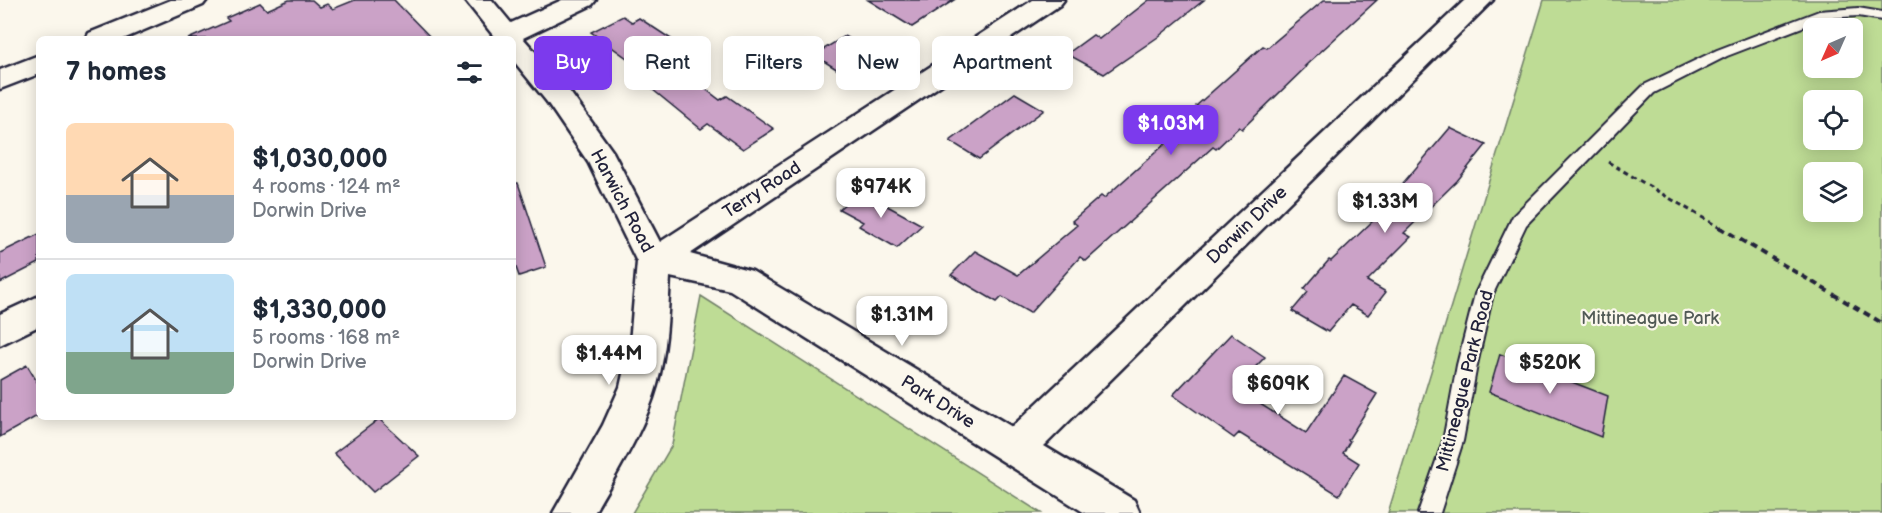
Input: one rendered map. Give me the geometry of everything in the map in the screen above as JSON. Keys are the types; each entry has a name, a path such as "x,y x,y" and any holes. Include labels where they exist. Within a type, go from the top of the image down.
{"street":[{"path":"106,36 194,0"},
{"name":"Harwich Road","path":"478,0 507,36"},
{"path":"516,42 583,0"},
{"name":"Terry Road","path":"654,262 1051,0"},
{"name":"Dorwin Drive","path":"1015,449 1480,0"},
{"name":"Harwich Road","path":"516,47 557,95 602,159 654,262 648,343 638,387 618,434 573,513"},
{"path":"0,80 36,65"},
{"name":"Park Drive","path":"654,262 687,266 740,280 1120,513"},
{"path":"0,331 36,312"}],"lane":[{"name":"Mittineague Park Road","path":"1429,513 1453,441 1467,365 1484,294 1519,221 1649,89 1722,53 1824,14 1858,12 1882,16"}],"path":[{"path":"1587,150 1882,323"}],"green space":[{"name":"Mittineague Park","path":"1544,0 1882,0 1882,513 1388,513"},
{"path":"701,296 1041,513 632,513 672,445"}],"building":[{"path":"289,0 312,0 320,7 327,4 333,9 355,0 394,0 429,36 195,36 229,21 226,18 260,3 267,10"},
{"path":"868,0 954,0 912,27"},
{"path":"1149,0 1204,0 1158,37 1104,74 1073,57 1073,50 1093,35 1099,39"},
{"path":"1324,0 1377,0 1305,66 1307,66 1242,129 1239,127 1216,149 1213,147 1086,261 1080,257 1030,313 1002,297 997,302 951,275 975,251 1018,275 1077,225 1072,221 1101,196 1104,198 1183,128 1180,126 1201,108 1196,106 1263,46 1267,48"},
{"path":"623,16 632,22 639,18 666,36 624,36 624,56 612,47 612,36 597,36 591,32"},
{"path":"836,42 836,69 824,61 824,49"},
{"path":"653,90 707,90 720,100 727,96 774,129 743,149 708,124 701,129"},
{"path":"1015,93 1044,110 979,159 950,141"},
{"path":"1450,128 1486,145 1457,181 1404,233 1411,237 1367,281 1386,292 1368,315 1351,305 1328,332 1292,311 1308,292 1304,289 1329,260 1331,261 1378,216 1370,212 1396,187 1398,189"},
{"path":"516,183 518,183 546,267 519,276 516,268"},
{"path":"860,191 922,225 897,248 859,226 863,222 839,209"},
{"path":"36,235 36,265 0,283 0,253"},
{"path":"1231,334 1265,357 1235,388 1306,433 1344,376 1377,394 1348,440 1350,441 1343,453 1359,463 1339,495 1239,433 1234,438 1173,395"},
{"path":"1500,354 1608,396 1601,437 1489,392"},
{"path":"27,365 36,380 36,417 0,437 0,380"},
{"path":"380,420 419,456 373,492 334,453"}]}
